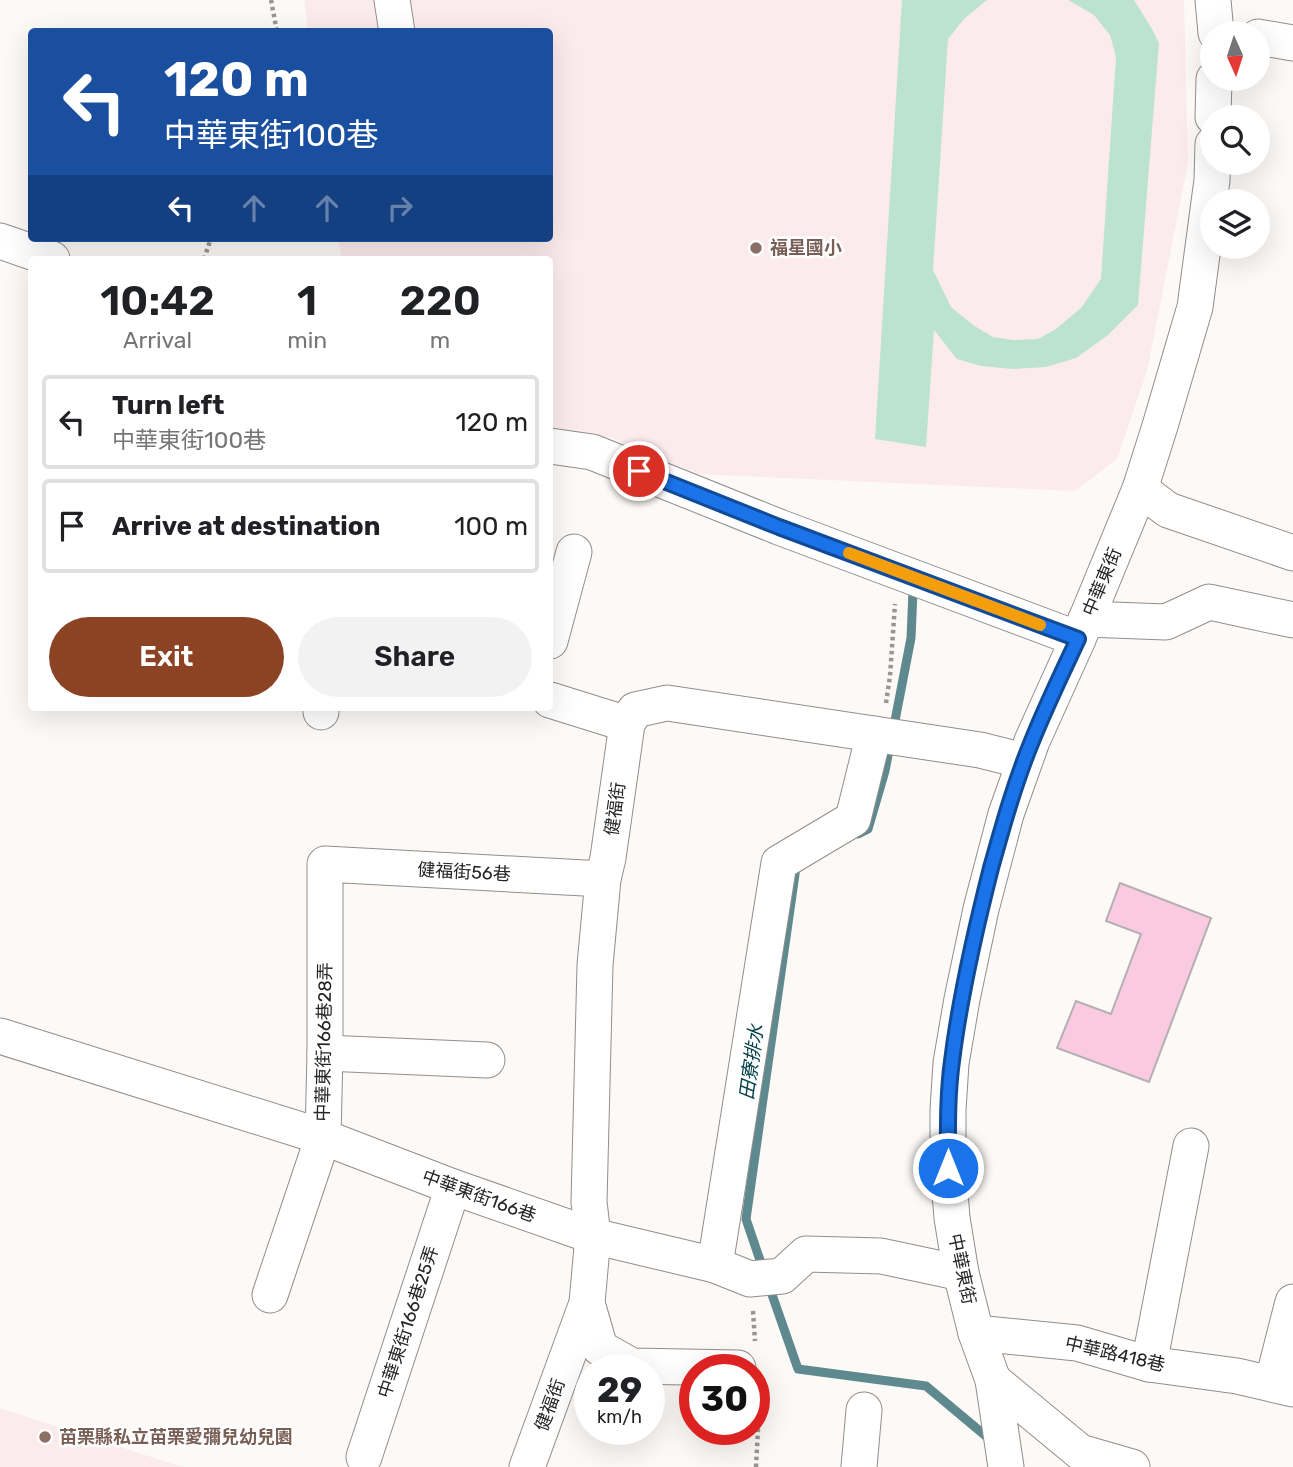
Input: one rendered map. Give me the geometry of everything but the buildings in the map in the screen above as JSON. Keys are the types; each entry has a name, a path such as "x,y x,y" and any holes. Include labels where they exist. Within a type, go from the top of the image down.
{"street":[{"path":"392,0 396,28"},
{"path":"1270,39 1293,43"},
{"name":"中華東街","path":"1006,1467 993,1380 976,1333 961,1273 952,1218 948,1168 951,1063 981,909 1006,814 1032,741 1140,489 1195,307 1212,175"},
{"path":"0,241 43,256"},
{"path":"553,446 592,452 898,572 1082,629 1166,622 1209,602 1293,620"},
{"path":"1140,489 1168,510 1293,553"},
{"path":"553,630 574,552"},
{"path":"553,702 627,724 635,710 667,704 980,750 1024,761"},
{"name":"健福街","path":"527,1467 587,1303 593,1236 589,1202 595,965 603,879 627,724"},
{"path":"715,1265 779,863 853,819 887,736"},
{"name":"健福街56巷","path":"325,864 603,879"},
{"name":"中華東街166巷28弄","path":"270,1295 323,1137 325,864"},
{"name":"中華東街166巷","path":"0,1036 323,1137 453,1187 593,1236 766,1277 806,1254 881,1256 961,1273"},
{"path":"325,1053 487,1060"},
{"path":"1149,1364 1191,1146"},
{"name":"中華東街166巷25弄","path":"364,1457 453,1187"},
{"path":"1283,1386 1293,1302"},
{"name":"健福街","path":"587,1303 600,1348 632,1366 679,1367"},
{"name":"中華路418巷","path":"976,1333 1077,1343 1149,1364 1237,1376 1283,1386"},
{"path":"993,1380 1080,1452 1132,1467"},
{"path":"859,1467 864,1410"}],"path":[{"path":"271,0 276,28"},
{"path":"887,736 884,715 898,572"}],"shaded area":[{"name":"福星國小","path":"304,0 1184,0 1188,163 1147,371 1117,459 1075,491 698,474 611,438 553,434 553,256 341,256 339,242 553,242 553,28 308,28"},
{"name":"苗栗縣私立苗栗愛彌兒幼兒園","path":"0,1408 182,1467 0,1467"}],"green space":[{"path":"902,0 987,0 964,19 948,39 933,270 951,307 993,337 1013,340 1038,339 1056,329 1081,308 1101,279 1116,57 1110,35 1094,15 1068,0 1134,0 1159,43 1138,305 1108,335 1076,358 1046,367 1013,369 981,366 957,359 934,330 926,447 875,439"}],"waterway":[{"name":"田寮排水","path":"893,731 911,638 913,591"},
{"name":"田寮排水","path":"858,834 868,829 890,745"},
{"name":"田寮排水","path":"763,1269 746,1219 796,867 800,865"},
{"name":"田寮排水","path":"769,1286 798,1369 926,1386 987,1437"}],"slow traffic":[{"path":"849,553 1040,625"}],"place":[{"name":"福星國小","path":"756,248"},
{"name":"苗栗縣私立苗栗愛彌兒幼兒園","path":"45,1437"}],"route":[{"path":"639,471 779,527 1078,639 1024,761 1006,814 981,909 951,1063 948,1168"}]}
